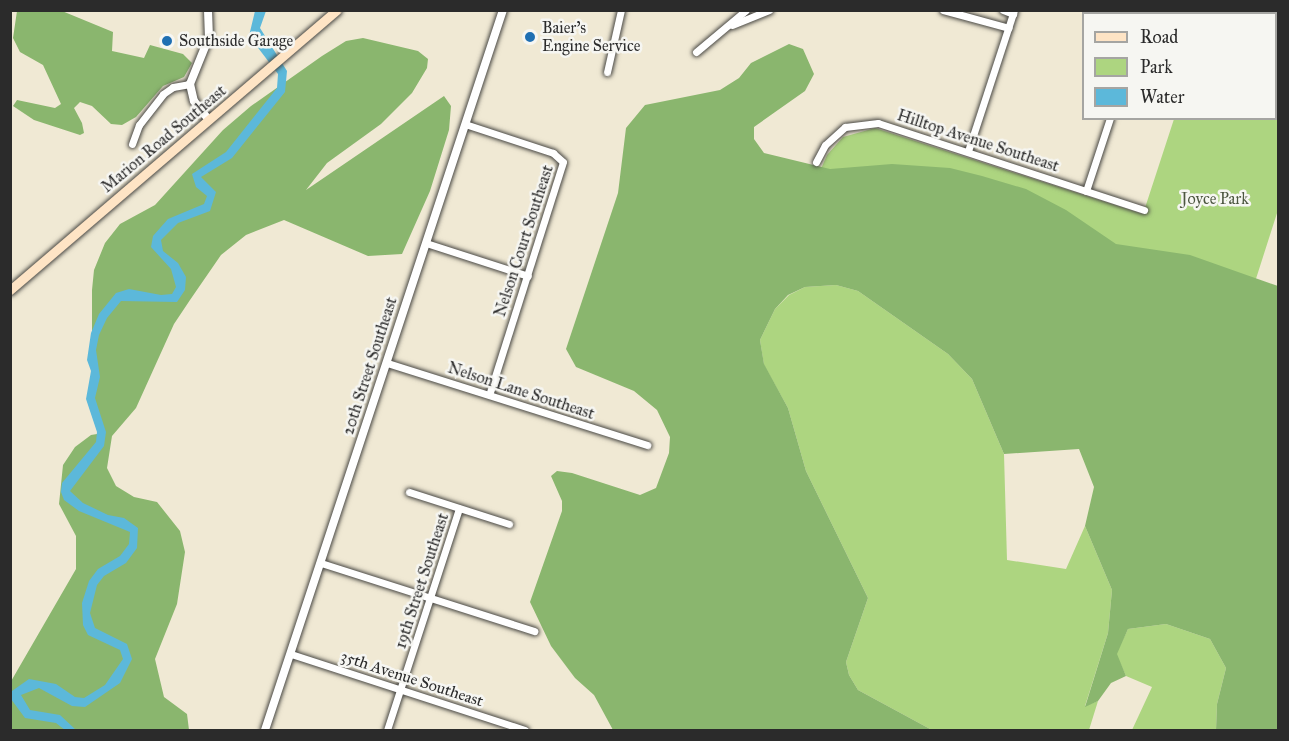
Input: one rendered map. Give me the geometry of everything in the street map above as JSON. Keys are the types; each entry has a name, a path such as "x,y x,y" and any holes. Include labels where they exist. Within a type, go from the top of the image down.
{"main road":[{"name":"Marion Road Southeast","path":"10,290 337,10"}],"street":[{"path":"208,10 209,37 190,84 194,101 209,120"},
{"name":"20th Street Southeast","path":"265,730 503,10"},
{"path":"607,72 621,10"},
{"path":"696,52 746,10"},
{"path":"943,10 1009,28"},
{"path":"968,151 1014,12 1003,10"},
{"path":"727,28 765,11"},
{"path":"132,144 139,125 163,94 173,87 190,84"},
{"path":"1086,191 1109,120"},
{"name":"Hilltop Avenue Southeast","path":"816,162 835,134 866,122 968,151 1144,210"},
{"name":"Nelson Court Southeast","path":"465,124 562,159 562,172 489,395"},
{"path":"426,243 528,276"},
{"name":"Nelson Lane Southeast","path":"387,363 647,446"},
{"path":"409,492 509,524"},
{"name":"19th Street Southeast","path":"387,730 459,508"},
{"path":"321,563 534,632"},
{"name":"35th Avenue Southeast","path":"291,654 525,730"}],"green space":[{"path":"17,11 62,11 113,32 112,51 144,58 150,45 183,54 192,63 184,77 163,86 136,117 122,125 111,124 92,106 80,102 74,108 82,123 84,133 80,135 34,120 13,106 17,100 55,108 61,104 43,65 20,52 13,38"},
{"name":"Joyce Park","path":"1278,11 1278,210 1246,310 820,171 827,155 843,137 875,128 1143,214 1174,120 1277,120 1277,12 1210,12"},
{"path":"363,38 418,51 428,59 427,68 412,93 381,124 327,163 306,190 444,96 451,106 449,130 430,191 402,254 368,256 284,220 246,235 221,255 174,324 136,408 112,436 107,468 116,486 134,497 157,502 180,531 185,552 177,604 155,659 164,697 187,714 189,730 11,730 10,683 76,569 76,536 59,504 63,465 75,447 91,435 103,433 92,393 92,290 94,270 105,243 120,224 155,205 223,130 251,106 346,41"},
{"path":"789,44 803,49 814,74 805,91 754,127 754,139 764,153 830,169 892,164 950,168 982,176 1026,189 1066,210 1116,244 1190,255 1278,286 1278,730 1216,730 1217,704 1226,668 1210,639 1166,624 1128,629 1117,654 1126,676 1111,683 1098,701 1085,707 1108,633 1112,590 1085,526 1094,487 1079,449 1004,454 972,379 948,354 858,291 836,285 805,287 788,295 775,309 760,340 764,364 788,408 806,471 868,598 846,662 849,675 858,690 932,730 613,730 594,695 575,678 551,646 530,602 562,511 562,501 551,476 557,471 572,473 640,495 656,488 669,453 670,437 657,410 634,391 576,367 566,349 618,193 626,128 645,105 720,90 739,78 751,63"},
{"path":"836,285 858,291 948,354 972,379 1004,454 1007,560 1066,569 1085,526 1112,590 1108,633 1085,706 1098,701 1089,730 932,730 858,690 849,675 846,662 868,598 806,471 788,408 764,365 760,340 775,309 789,295 805,287"},
{"path":"1166,624 1210,639 1226,668 1217,704 1216,730 1132,730 1152,687 1126,676 1116,654 1128,629"}],"water":[{"path":"255,11 266,11 260,28 287,71 285,92 232,158 201,177 216,192 210,211 178,223 161,240 163,251 178,263 186,277 185,290 177,302 121,301 107,318 99,335 96,350 100,377 95,398 106,432 104,446 70,491 83,503 108,515 124,518 138,528 137,548 126,563 104,576 97,585 90,613 95,628 127,644 132,659 120,683 85,707 72,706 39,688 21,695 30,710 60,715 76,730 65,730 56,723 25,718 11,699 12,691 29,679 56,684 75,697 84,698 105,685 123,659 120,650 88,635 83,625 82,603 89,581 98,569 120,556 129,544 130,532 79,511 64,500 61,492 62,483 96,442 97,432 86,399 91,371 87,360 91,333 99,314 116,293 129,289 161,295 172,294 176,287 171,269 151,247 153,236 168,219 204,204 207,196 196,187 192,174 226,152 277,88 278,74 249,36"}],"place":[{"name":"Baier's Engine Service","path":"530,37"},
{"name":"Southside Garage","path":"167,41"}]}
